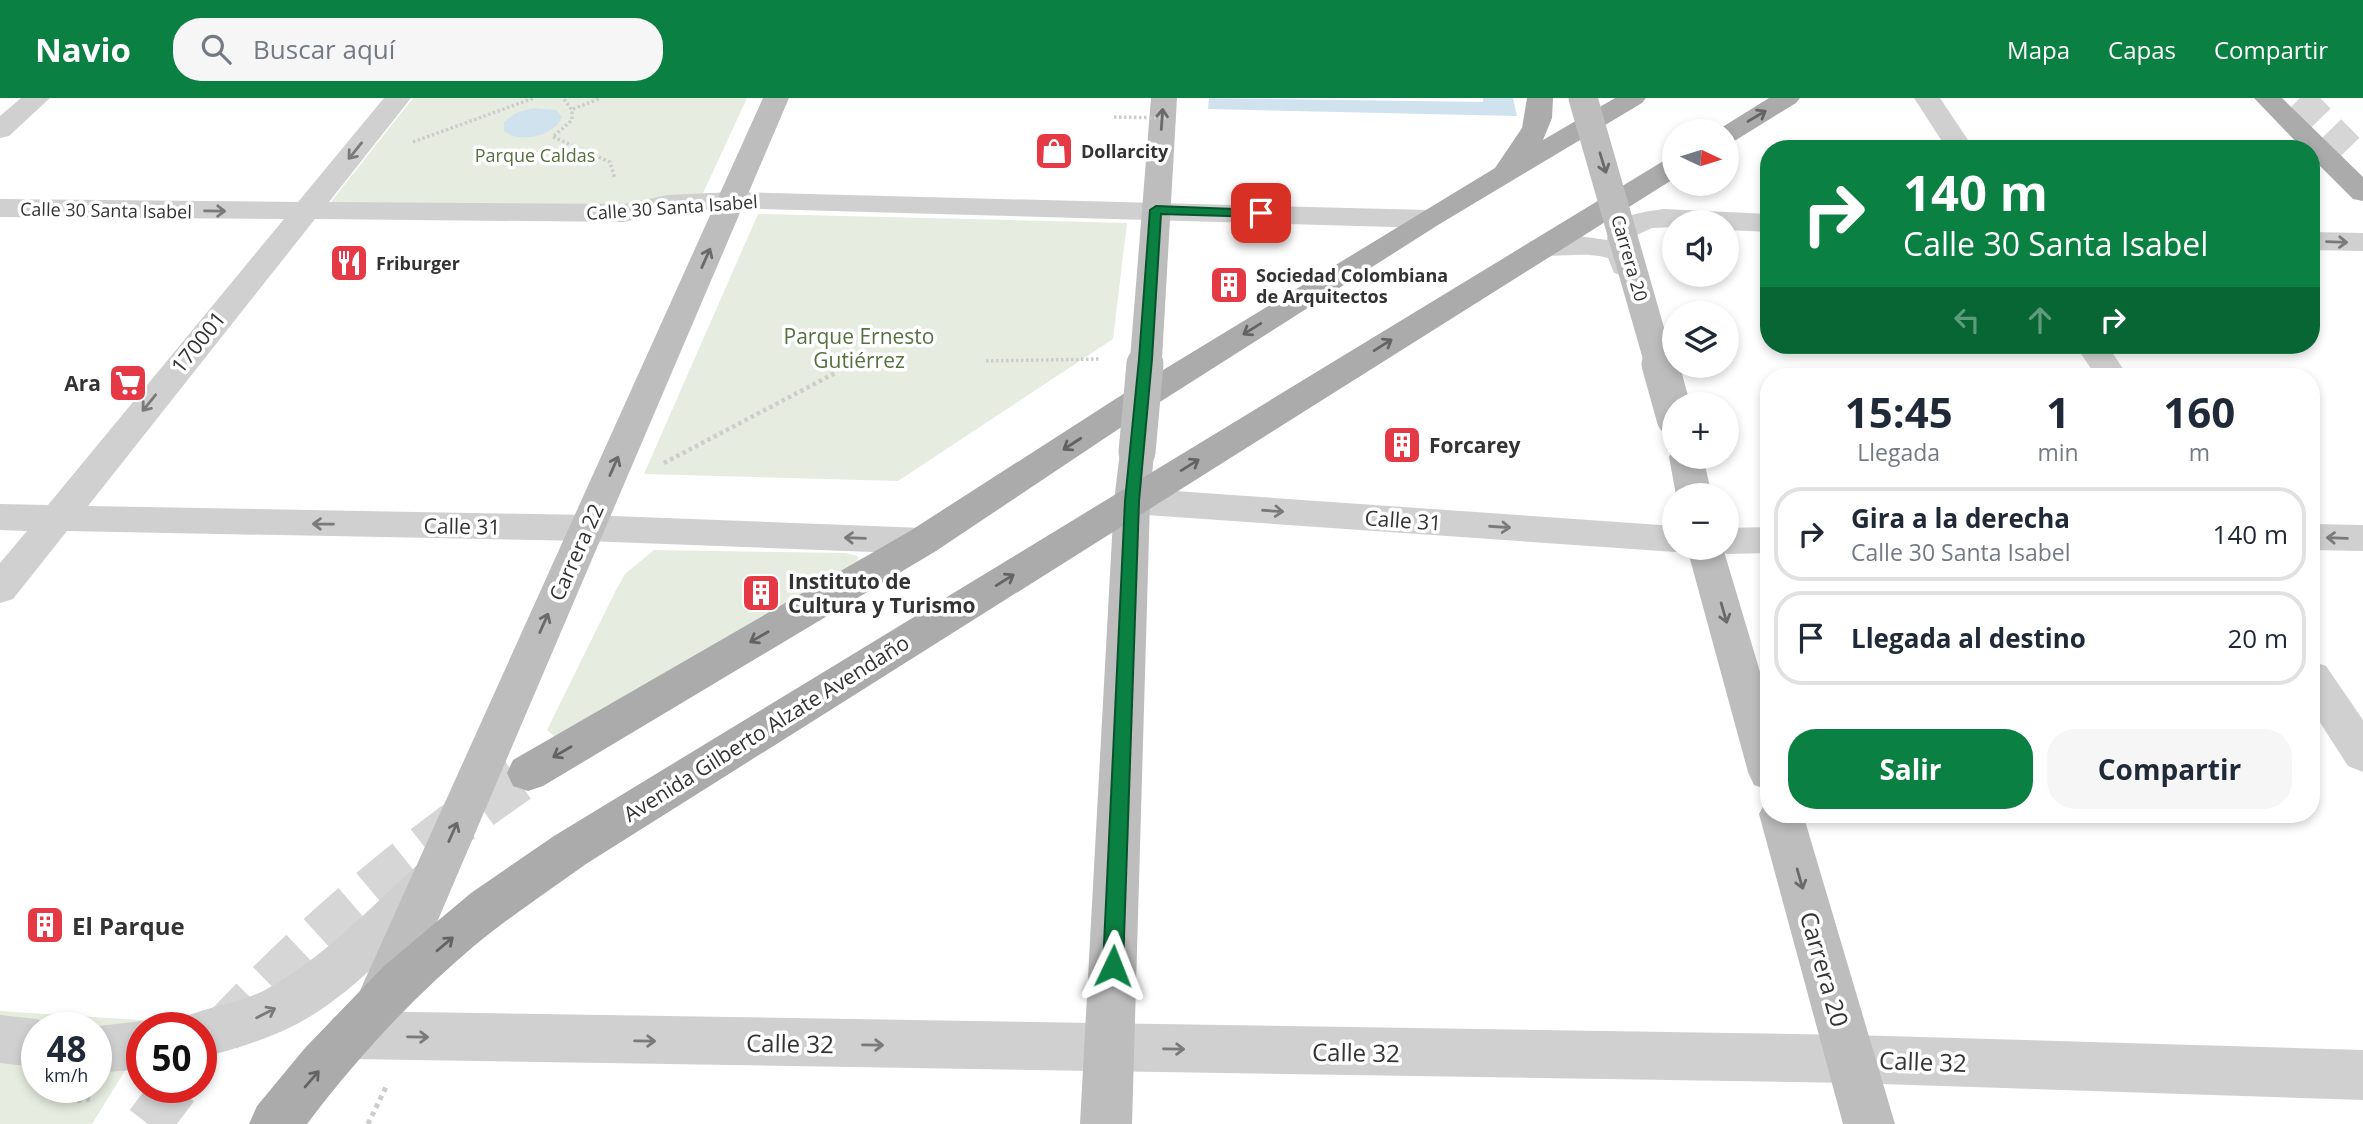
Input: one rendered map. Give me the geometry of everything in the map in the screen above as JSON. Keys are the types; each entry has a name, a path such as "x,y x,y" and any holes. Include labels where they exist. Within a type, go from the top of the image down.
{"main road":[{"name":"Carrera 22","path":"363,1021 431,881 776,98"},
{"path":"1499,180 1528,148 1541,106 1540,98"},
{"name":"Carrera 20","path":"1583,98 1668,392"},
{"path":"528,773 923,541 1129,407 1428,219 1499,180 1633,98"},
{"path":"1740,126 1787,98"},
{"path":"2267,98 2309,140"},
{"path":"1106,1124 1132,501 1166,108"},
{"path":"2320,150 2363,193"},
{"name":"Avenida Gilberto Alzate Avendaño","path":"275,1124 363,1021 417,967 486,909 570,850 1662,174"},
{"path":"1708,560 1760,740"},
{"name":"Carrera 20","path":"1784,823 1869,1124"}],"street":[{"path":"0,130 37,98"},
{"name":"170001","path":"0,589 398,98"},
{"path":"1927,98 1955,140"},
{"name":"Calle 30 Santa Isabel","path":"0,208 624,213 649,210 671,203 698,204 731,200 1428,219"},
{"path":"1541,247 1583,244 1602,246 1622,253 1622,231 1646,220 1760,223"},
{"path":"2320,241 2363,242"},
{"name":"Carrera 20","path":"1622,253 1662,394"},
{"name":"Calle 31","path":"1132,501 1662,538"},
{"name":"Calle 31","path":"0,517 594,511 923,541"},
{"path":"2320,537 2363,538"},
{"path":"1739,541 1760,540"},
{"path":"2320,689 2363,754"},
{"path":"217,1030 258,1018 303,993 335,968 431,881"},
{"name":"Calle 32","path":"363,1021 1110,1049 1851,1059 2363,1075"},
{"path":"0,1039 21,1041"}],"path":[{"path":"342,167 534,98"},
{"path":"563,98 573,108"},
{"path":"573,108 601,98"},
{"path":"573,108 571,124 553,137 610,162"},
{"path":"1114,117 1166,108"},
{"path":"986,361 1146,359"},
{"path":"594,511 837,372"},
{"path":"368,1124 389,1081"}],"green space":[{"name":"Parque Caldas","path":"413,98 747,98 698,204 323,212"},
{"name":"Parque Ernesto Gutiérrez","path":"758,214 1127,223 1113,339 898,481 644,474"},
{"path":"654,550 845,553 858,556 859,566 570,735 554,736 547,730 616,590 625,574"},
{"path":"0,1011 21,1012 21,1103 105,1103 92,1124 0,1124"},
{"path":"112,1018 126,1019 126,1069 112,1092"}],"water":[{"path":"1209,98 1483,102 1483,98 1513,98 1517,116 1208,109"},
{"path":"533,108 556,110 562,117 552,129 536,136 519,137 504,131 504,122 516,113"}],"tunnel":[{"path":"2300,98 2349,148"},
{"path":"221,1033 292,961 367,894 445,832 528,773"},
{"path":"148,1124 164,1103"}],"place":[{"name":"Dollarcity","path":"1054,151"},
{"name":"Friburger","path":"349,263"},
{"name":"Sociedad Colombiana de Arquitectos","path":"1229,285"},
{"name":"Ara","path":"128,383"},
{"name":"Forcarey","path":"1402,445"},
{"name":"Instituto de Cultura y Turismo","path":"761,593"},
{"name":"El Parque","path":"45,925"}],"route":[{"path":"1113,966 1132,501 1146,359 1156,210 1261,213"}]}
